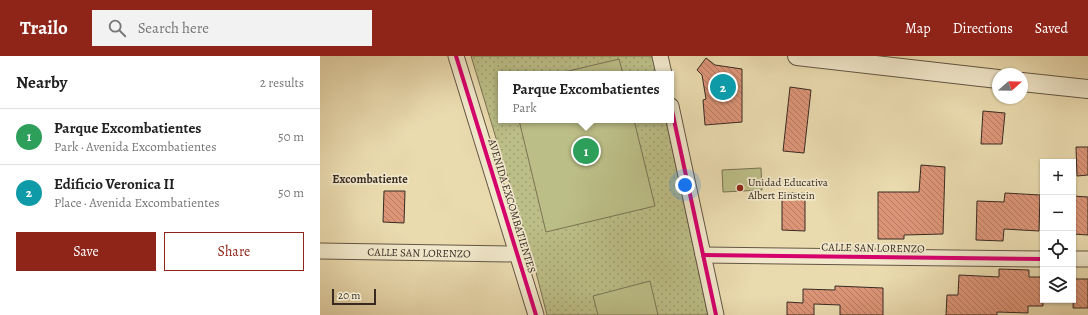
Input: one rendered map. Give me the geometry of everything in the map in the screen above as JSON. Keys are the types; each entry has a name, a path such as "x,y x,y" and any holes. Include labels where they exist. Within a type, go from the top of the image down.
{"street":[{"name":"AVENIDA EXCOMBATIENTES","path":"456,56 536,315"},
{"path":"660,56 663,71"},
{"path":"797,56 992,78"},
{"path":"1028,83 1088,90"},
{"path":"674,120 716,315"},
{"name":"CALLE SAN LORENZO","path":"320,251 518,254"},
{"name":"CALLE SAN LORENZO","path":"703,255 1040,259"},
{"path":"1076,259 1088,259"}],"green space":[{"path":"471,56 652,56 656,71 498,71 498,123 667,123 708,315 547,315 531,253"},
{"path":"619,59 622,71 569,71"},
{"path":"520,123 635,123 655,206 546,232"},
{"path":"761,168 762,190 723,192 722,170"},
{"path":"650,281 658,315 598,315 593,296"}],"building":[{"path":"706,58 715,65 742,69 742,122 705,125 703,100 706,99 702,75 697,70"},
{"path":"790,87 811,90 804,153 783,151"},
{"path":"983,111 1005,113 1002,144 981,144"},
{"path":"1076,147 1088,147 1088,175 1077,176"},
{"path":"921,165 945,167 943,234 904,235 904,239 878,239 878,192 919,192"},
{"path":"384,191 405,191 404,223 383,222"},
{"path":"782,193 805,193 805,231 782,230"},
{"path":"1005,193 1040,195 1039,231 1004,229 1003,241 976,240 977,201 1004,202"},
{"path":"1076,196 1088,197 1088,235 1076,234"},
{"path":"999,269 1029,270 1029,277 1040,277 1040,303 1043,303 1043,306 1028,306 1028,313 997,312 997,315 946,315 947,295 958,295 959,275 999,277"},
{"path":"1076,279 1088,279 1088,308 1073,308 1073,303 1076,303"},
{"path":"835,286 883,288 883,315 840,315 840,305 814,304 814,315 787,315 787,302 803,303 803,289 835,290"}],"cycle path":[{"path":"456,56 536,315"},
{"path":"674,120 716,315"},
{"path":"703,255 1040,259"}],"place":[{"name":"Edificio Veronica II","path":"723,87"},
{"name":"Parque Excombatientes","path":"586,151"},
{"name":"Unidad Educativa Albert Einstein","path":"740,188"}],"district":[{"name":"Excombatiente","path":"370,179"}]}
